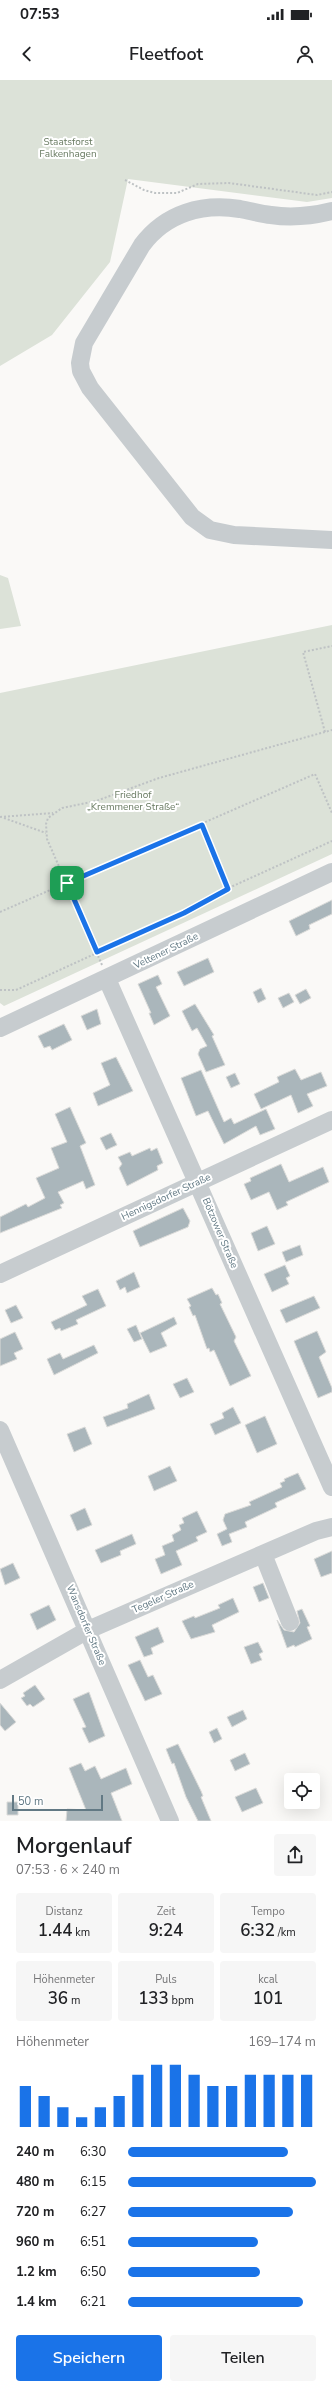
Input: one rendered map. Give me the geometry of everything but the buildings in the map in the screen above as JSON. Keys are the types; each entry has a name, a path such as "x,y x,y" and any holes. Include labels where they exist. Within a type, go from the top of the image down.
{"street":[{"path":"332,211 287,216 218,207 182,213 167,220 152,232 142,245 84,343 80,363 81,371 90,388 183,508 201,526 222,534 332,540"},
{"name":"Veltener Straße","path":"0,1028 332,872"},
{"name":"Bötzower Straße","path":"107,979 332,1487"},
{"name":"Hennigsdorfer Straße","path":"0,1274 332,1120"},
{"name":"Wansdorfer Straße","path":"0,1430 170,1821"},
{"name":"Tegeler Straße","path":"0,1680 88,1630 316,1531 332,1527"},
{"path":"263,1554 290,1622"}],"path":[{"path":"125,180 155,193 177,193 198,184 221,184 317,195 332,192"},
{"path":"325,732 303,652 332,646"},
{"path":"97,952 46,834 48,818 53,813 62,808 78,806 117,794 159,778 332,730"},
{"path":"0,912 202,825 315,774 332,813"},
{"path":"1,817 53,813"},
{"path":"1,817 46,834"},
{"path":"202,825 228,889"},
{"path":"0,990 16,990 184,913 228,889 332,841"}],"green space":[{"name":"Staatsforst Falkenhagen","path":"0,80 332,80 332,198 307,202 128,179 110,262 52,335 0,366"},
{"path":"0,575 8,578 21,626 0,629"},
{"name":"Friedhof „Kremmener Straße“","path":"332,625 332,854 4,1006 0,1003 0,693"}],"route":[{"path":"202,825 228,889 184,913 97,952 67,883 202,825"}]}
